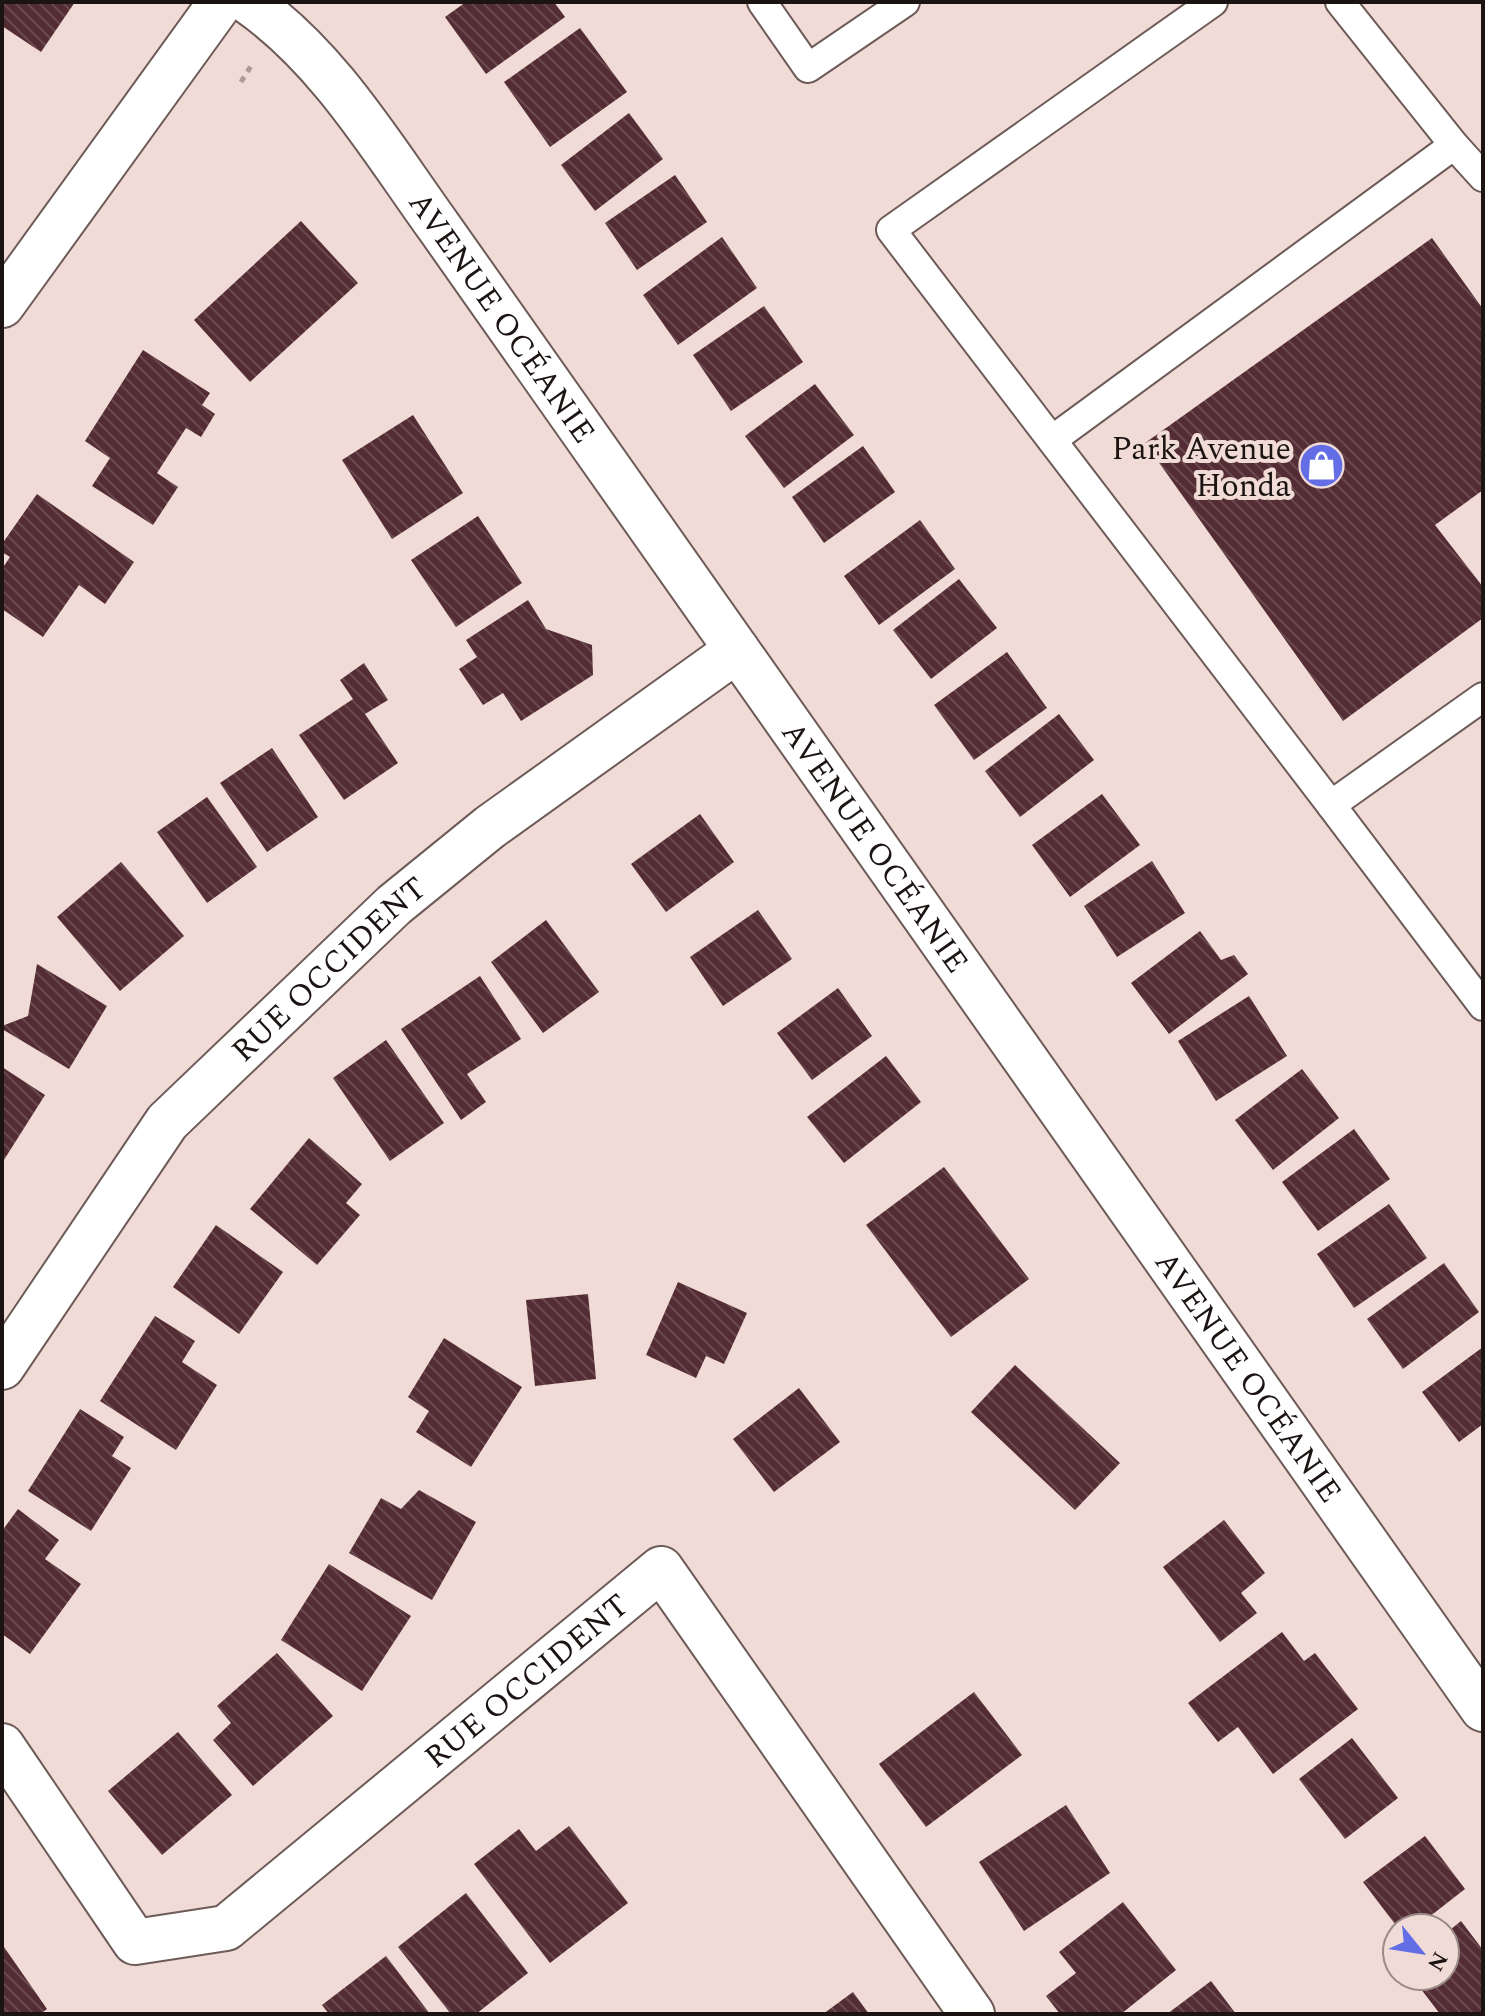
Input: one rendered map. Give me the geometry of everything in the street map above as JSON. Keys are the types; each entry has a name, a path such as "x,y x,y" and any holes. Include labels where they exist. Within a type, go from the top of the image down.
{"street":[{"path":"2,305 221,2"},
{"name":"AVENUE OCÉANIE","path":"249,2 296,40 365,125 1483,1709"},
{"name":"RUE OCCIDENT","path":"2,1367 167,1122 394,905 490,827 737,650"},
{"name":"RUE OCCIDENT","path":"2,1746 135,1942 226,1928 661,1569 972,2014"}],"lane":[{"path":"762,2 808,68 905,2"},
{"path":"1213,2 891,230 1483,1006"},
{"path":"1340,2 1483,177"},
{"path":"1052,440 1454,145"},
{"path":"1331,805 1483,697"}],"building":[{"path":"2,2 75,2 41,52 2,26"},
{"path":"466,2 554,2 565,17 486,74 445,17"},
{"path":"580,28 627,92 550,147 504,82"},
{"path":"629,113 663,159 595,211 561,165"},
{"path":"675,175 707,222 637,270 605,223"},
{"path":"301,221 358,283 250,382 194,320"},
{"path":"722,237 757,288 678,345 643,295"},
{"name":"Park Avenue Honda","path":"1432,238 1483,309 1483,490 1435,525 1483,587 1483,618 1343,721 1145,443"},
{"path":"764,306 803,362 731,411 693,355"},
{"path":"143,350 210,393 202,405 215,414 201,437 186,428 157,473 178,487 153,525 92,486 110,458 85,441"},
{"path":"815,384 854,435 784,488 745,436"},
{"path":"413,415 463,493 392,539 342,460"},
{"path":"863,446 895,492 824,543 792,497"},
{"path":"37,494 134,562 105,604 79,585 43,637 2,609 2,569 10,557 2,552 2,544"},
{"path":"478,516 522,583 456,627 411,560"},
{"path":"920,520 955,569 879,625 844,576"},
{"path":"959,579 997,628 931,679 893,630"},
{"path":"528,600 546,629 592,645 593,675 521,721 503,693 483,705 459,669 477,657 466,640"},
{"path":"1007,652 1047,708 974,760 934,705"},
{"path":"364,663 388,700 365,714 398,763 344,800 299,735 353,699 340,680"},
{"path":"1059,714 1094,760 1020,817 985,771"},
{"path":"272,748 318,817 267,852 220,783"},
{"path":"1102,794 1140,845 1070,897 1032,845"},
{"path":"207,797 257,867 207,903 157,832"},
{"path":"700,814 734,862 666,912 631,864"},
{"path":"1152,861 1185,913 1117,957 1084,906"},
{"path":"121,862 184,936 120,991 57,917"},
{"path":"758,910 792,959 723,1006 690,957"},
{"path":"546,920 599,992 543,1033 491,962"},
{"path":"1200,931 1221,960 1234,955 1248,974 1169,1034 1131,983"},
{"path":"37,964 107,1006 69,1069 2,1029 2,1026 28,1016"},
{"path":"480,976 521,1039 467,1074 486,1102 461,1120 401,1029"},
{"path":"838,988 872,1036 812,1080 777,1033"},
{"path":"1249,996 1287,1056 1216,1101 1178,1041"},
{"path":"386,1040 444,1123 390,1161 333,1078"},
{"path":"886,1056 921,1102 844,1163 807,1117"},
{"path":"2,1067 45,1095 2,1163"},
{"path":"1302,1069 1339,1118 1273,1170 1235,1120"},
{"path":"1354,1129 1390,1179 1318,1231 1282,1182"},
{"path":"309,1138 362,1184 346,1203 360,1215 317,1265 250,1209"},
{"path":"944,1167 1029,1279 951,1337 866,1225"},
{"path":"1389,1204 1427,1258 1354,1308 1317,1254"},
{"path":"216,1225 283,1272 239,1334 173,1287"},
{"path":"1444,1263 1479,1312 1403,1369 1367,1319"},
{"path":"678,1282 747,1313 724,1364 706,1356 696,1378 646,1355"},
{"path":"588,1294 596,1379 535,1386 526,1300"},
{"path":"155,1316 195,1341 182,1362 217,1385 176,1450 100,1401"},
{"path":"444,1338 522,1387 471,1467 416,1432 429,1411 408,1397"},
{"path":"1483,1347 1483,1424 1459,1442 1422,1392"},
{"path":"1015,1365 1120,1463 1075,1510 971,1412"},
{"path":"799,1388 840,1442 774,1492 733,1439"},
{"path":"80,1409 124,1437 112,1456 131,1468 91,1531 28,1491"},
{"path":"419,1490 476,1522 432,1600 349,1553 381,1498 401,1509"},
{"path":"18,1509 59,1540 45,1559 81,1584 30,1654 2,1634 2,1531"},
{"path":"1224,1520 1265,1573 1241,1593 1257,1613 1220,1642 1163,1567"},
{"path":"329,1564 411,1616 362,1691 281,1640"},
{"path":"1282,1632 1304,1661 1315,1653 1358,1709 1273,1774 1238,1727 1218,1742 1188,1703"},
{"path":"277,1653 333,1716 253,1786 213,1740 231,1723 217,1706"},
{"path":"974,1692 1022,1755 926,1827 879,1764"},
{"path":"178,1732 232,1795 162,1855 108,1791"},
{"path":"1352,1738 1398,1798 1345,1839 1299,1779"},
{"path":"1066,1805 1110,1873 1024,1931 979,1862"},
{"path":"569,1826 628,1903 550,1963 474,1864 519,1829 536,1851"},
{"path":"1425,1836 1465,1889 1436,1912 1386,1912 1363,1882"},
{"path":"466,1893 528,1973 476,2014 451,2014 398,1947"},
{"path":"1123,1902 1176,1970 1121,2014 1060,2014 1046,1996 1076,1973 1059,1952"},
{"path":"1461,1921 1483,1950 1483,2014 1440,2014 1423,1992 1461,1992"},
{"path":"2,1944 47,2009 40,2014 2,2014"},
{"path":"386,1956 430,2014 329,2014 322,2005"},
{"path":"1211,1981 1236,2014 1167,2014"},
{"path":"853,1992 869,2014 823,2014"}],"place":[{"name":"Park Avenue Honda","path":"1322,466"}]}
